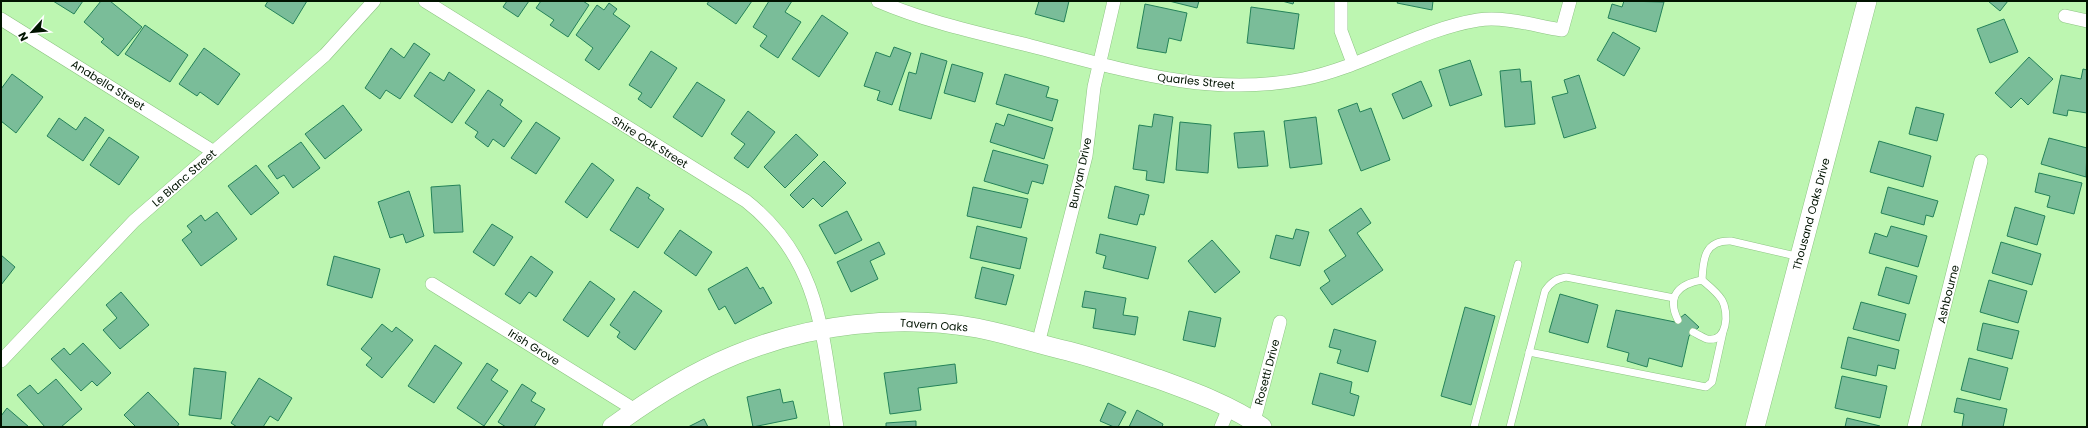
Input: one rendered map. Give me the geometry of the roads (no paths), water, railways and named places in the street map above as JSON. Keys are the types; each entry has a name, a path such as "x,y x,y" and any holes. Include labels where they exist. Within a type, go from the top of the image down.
{"street":[{"name":"Le Blanc Street","path":"2,359 134,221 325,55 374,1"},
{"name":"Shire Oak Street","path":"425,1 746,201 760,212 783,237 803,268 816,305 837,427"},
{"name":"Quarles Street","path":"879,1 925,19 1162,79 1224,86 1264,84 1303,79 1353,63 1423,35 1478,20 1496,19 1562,30 1570,1"},
{"name":"Bunyan Drive","path":"1038,344 1086,156 1098,63 1114,1"},
{"path":"1341,1 1341,30 1353,63"},
{"name":"Thousand Oaks Drive","path":"1755,427 1867,1"},
{"path":"2065,16 2087,21"},
{"name":"Anabella Street","path":"1,19 214,152"},
{"name":"Ashbourne","path":"1914,427 1981,161"},
{"name":"Irish Grove","path":"432,284 635,410"},
{"name":"Tavern Oaks","path":"612,427 662,392 734,355 784,338 821,330 876,322 921,322 978,328 1102,359 1213,399 1258,424"},
{"name":"Rosetti Drive","path":"1258,424 1280,322"},
{"path":"1220,427 1229,408"}],"lane":[{"path":"1702,280 1704,258 1715,243 1722,240 1800,257"},
{"path":"1474,427 1518,264"},
{"path":"1510,427 1545,291 1550,284 1558,278 1566,277 1674,298"},
{"path":"1529,352 1702,388 1710,385 1712,382 1726,313 1722,301 1713,288 1702,280 1689,282 1680,288 1674,298 1674,313 1678,320"},
{"path":"1693,332 1708,339 1717,337 1723,332"}]}
